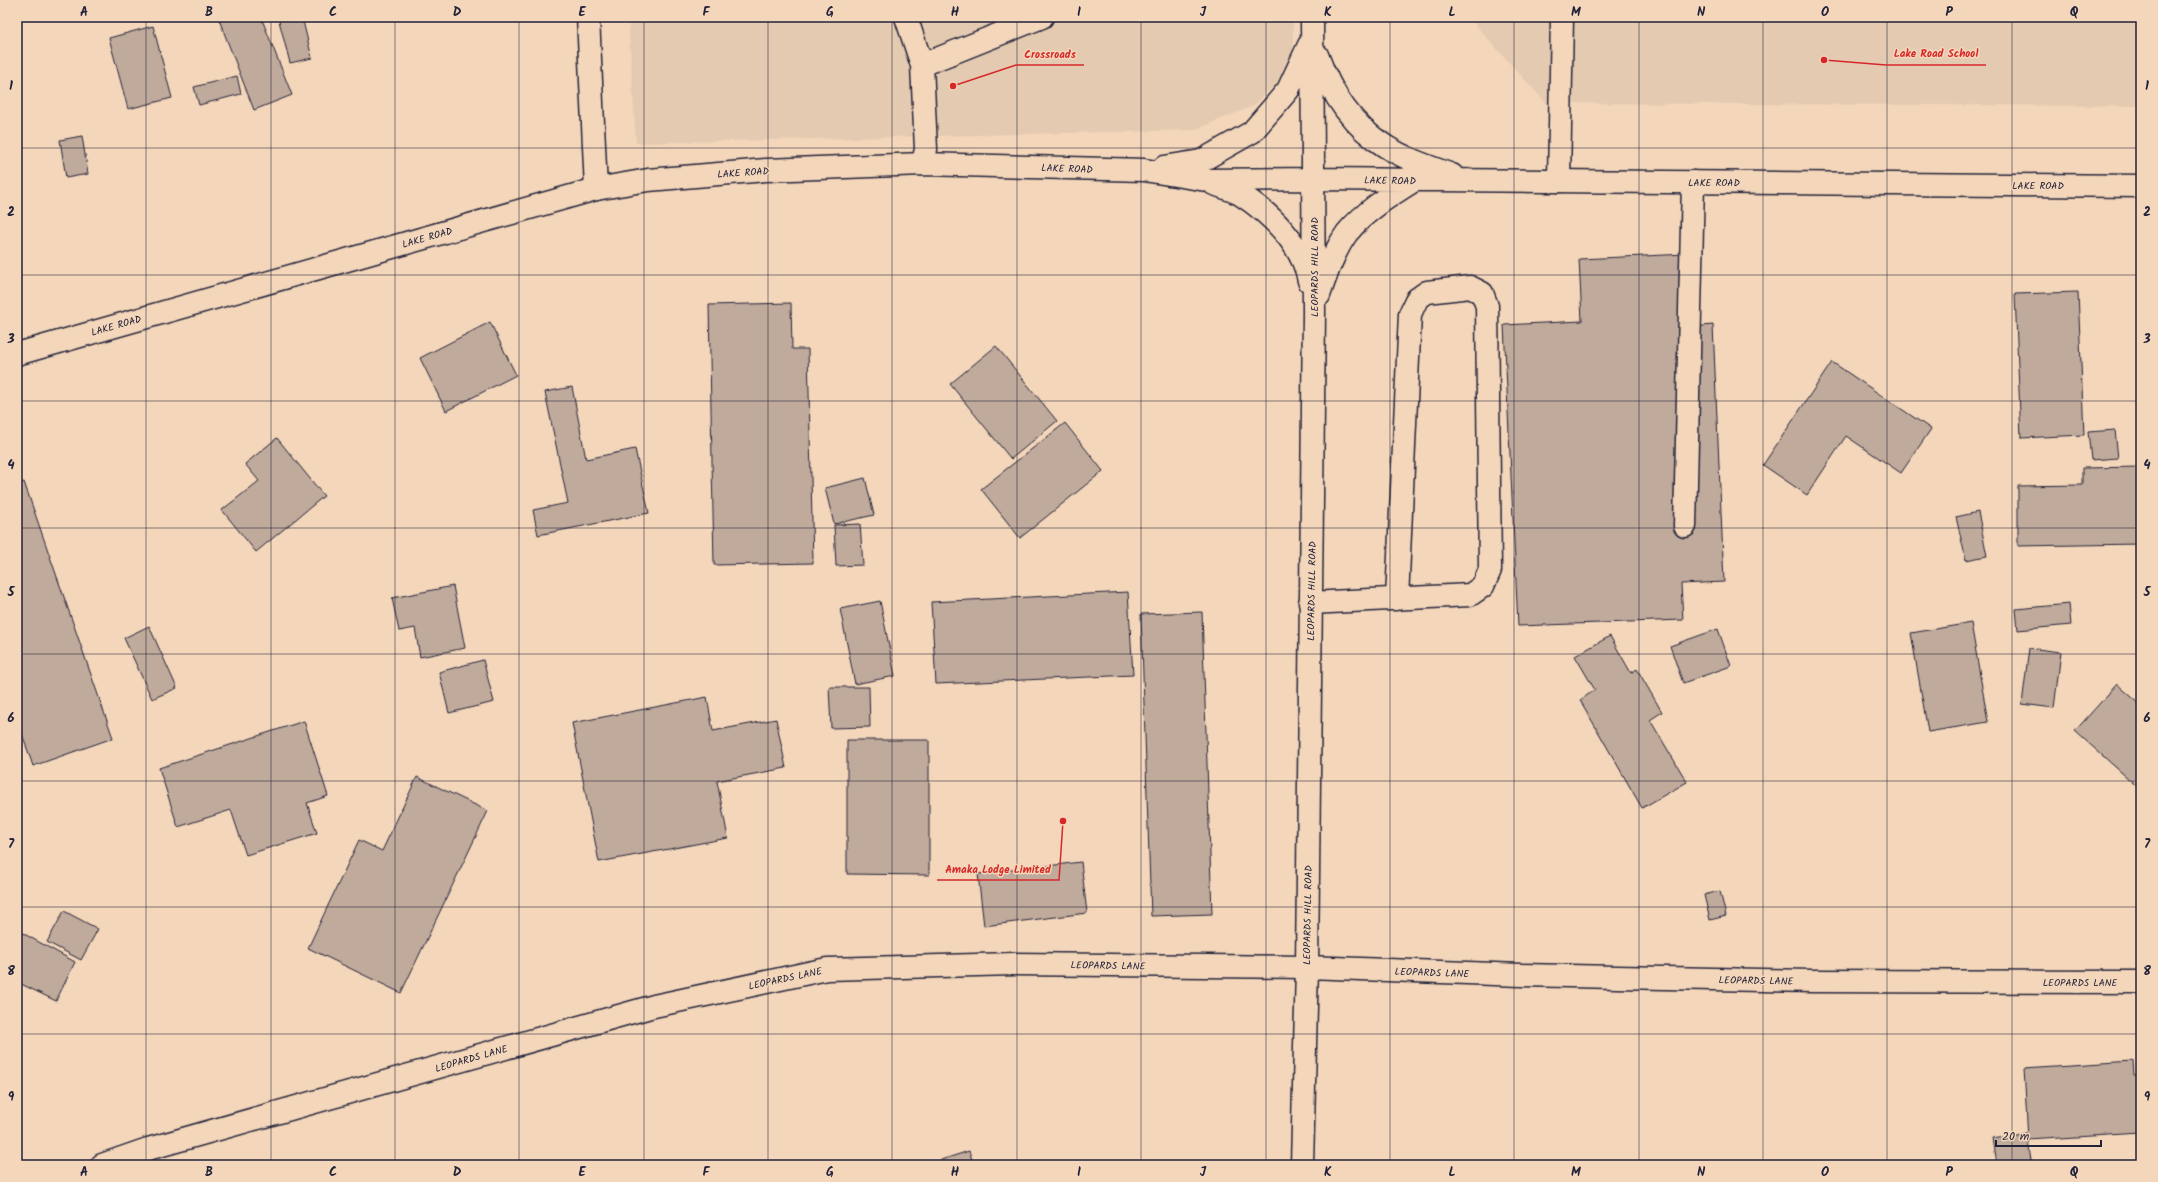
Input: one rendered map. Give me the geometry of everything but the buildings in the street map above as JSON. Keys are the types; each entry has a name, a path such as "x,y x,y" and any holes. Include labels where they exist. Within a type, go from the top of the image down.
{"main road":[{"path":"588,17 596,189"},
{"path":"906,17 922,65 926,149 923,164"},
{"path":"922,65 1042,17"},
{"name":"LEOPARDS HILL ROAD","path":"1302,1165 1307,967 1314,312 1312,17"},
{"path":"1560,181 1562,17"},
{"path":"1144,170 1201,161 1252,132 1288,90 1312,40"},
{"path":"1312,40 1327,82 1351,118 1384,146 1425,165 1468,180"},
{"name":"LAKE ROAD","path":"17,354 596,189 648,180 766,170 923,164 1144,170 1206,180 1313,179 2141,186"},
{"path":"1206,180 1240,194 1271,217 1294,244 1308,276 1314,312"},
{"path":"1314,312 1328,270 1347,234 1378,204 1415,180"},
{"path":"1685,526 1693,182"},
{"path":"1310,603 1397,599 1470,595 1483,586 1490,570 1487,306 1482,293 1470,287 1427,292 1417,299 1410,314 1397,599"},
{"name":"LEOPARDS LANE","path":"102,1165 156,1146 654,1006 827,969 1014,964 1307,967 1521,975 1812,981 2141,982"}],"shaded area":[{"path":"628,17 1293,17 1293,67 1253,106 1194,130 636,143"},
{"path":"1468,17 2141,17 2141,106 1546,103"}],"place":[{"name":"Lake Road School","path":"1824,60"},
{"name":"Crossroads","path":"953,86"},
{"name":"Amaka Lodge Limited","path":"1063,821"}]}
